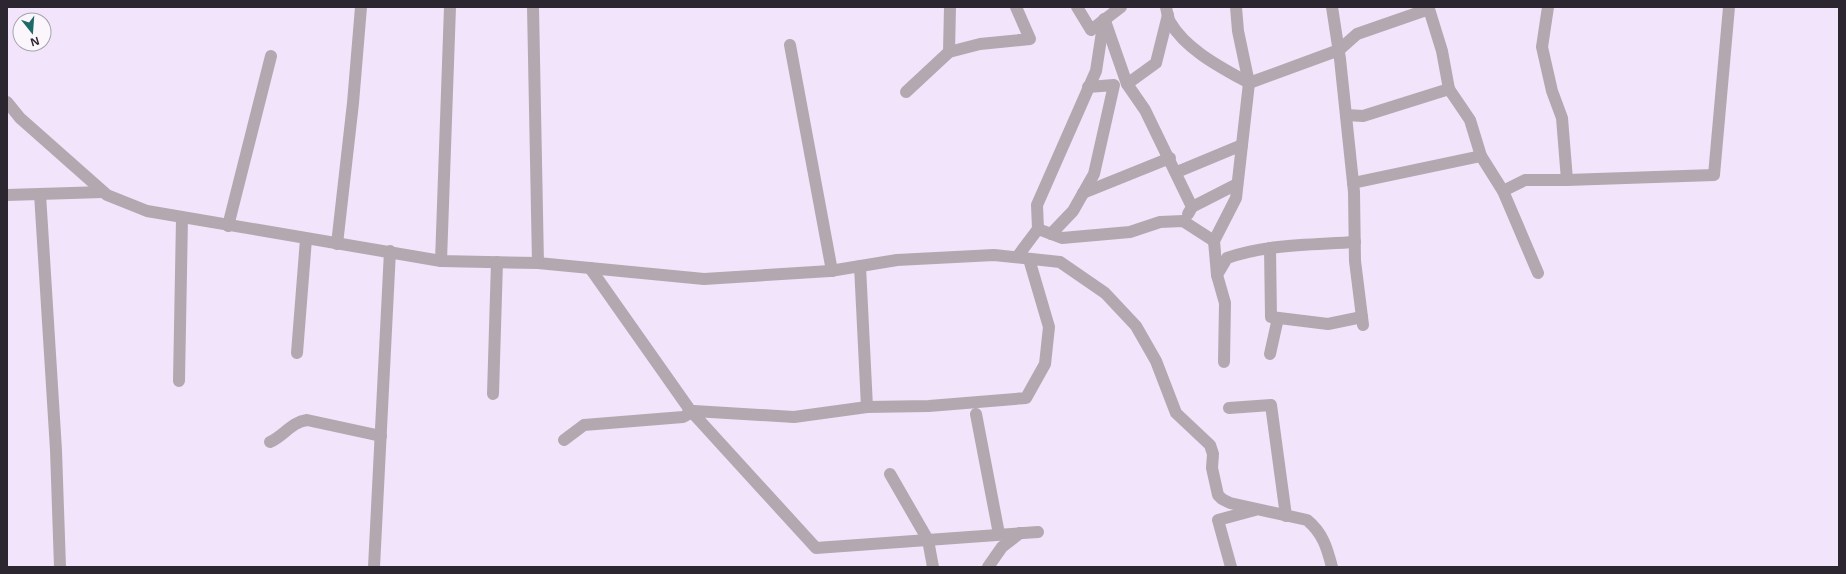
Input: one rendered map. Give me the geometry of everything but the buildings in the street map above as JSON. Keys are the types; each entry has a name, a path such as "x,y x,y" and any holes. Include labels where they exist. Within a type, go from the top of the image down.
{"street":[{"path":"337,244 353,104 361,7"},
{"path":"441,261 450,7"},
{"path":"533,7 538,263"},
{"path":"949,52 950,7"},
{"path":"906,92 949,52 980,44 1030,39 1016,7"},
{"path":"1077,7 1091,30 1121,7"},
{"path":"1224,362 1225,303 1217,275 1214,242 1236,198 1249,84 1238,31 1236,7"},
{"path":"1270,248 1271,318 1328,324 1363,321 1355,261 1353,183 1332,7"},
{"path":"1548,7 1542,47 1552,91 1562,118 1567,180"},
{"path":"1503,191 1525,180 1714,175 1729,7"},
{"path":"1249,84 1338,50 1357,34 1430,8 1442,51 1449,89 1470,120 1481,156 1503,191 1538,272"},
{"path":"1127,84 1156,63 1167,11"},
{"path":"1167,11 1170,22 1187,43 1223,69 1249,84"},
{"path":"1104,19 1127,84 1145,110 1170,158 1192,207"},
{"path":"564,440 584,425 683,417 694,411 794,417 867,407 929,406 1026,398 1045,364 1049,327 1023,258 1038,229 1038,205 1096,71 1104,19"},
{"path":"790,45 832,270"},
{"path":"228,226 271,56"},
{"path":"1051,234 1073,211 1094,174 1114,85 1088,87"},
{"path":"1346,115 1363,116 1449,89"},
{"path":"7,102 20,118 104,192 147,211 306,240 390,251 441,261 538,263 704,279 832,270 897,260 994,255 1060,262 1105,293 1136,326 1156,361 1176,413 1210,444 1213,454 1212,468 1218,495 1230,503 1307,520 1314,526 1324,540 1332,567"},
{"path":"1176,172 1242,145"},
{"path":"1353,183 1481,156"},
{"path":"1083,193 1170,158"},
{"path":"1183,222 1192,207 1237,184"},
{"path":"7,195 104,192"},
{"path":"40,194 56,450 60,567"},
{"path":"179,381 182,218"},
{"path":"1038,229 1062,238 1130,232 1160,222 1183,222 1214,242"},
{"path":"297,353 306,240"},
{"path":"1217,275 1227,258 1244,252 1270,248 1355,242"},
{"path":"374,567 390,251"},
{"path":"493,394 497,262"},
{"path":"860,266 867,407"},
{"path":"590,268 692,412 816,548 1038,532"},
{"path":"1270,354 1278,318"},
{"path":"1229,408 1271,405 1286,516"},
{"path":"976,414 999,534"},
{"path":"270,442 280,438 298,421 307,420 380,436"},
{"path":"890,474 928,540 933,567"},
{"path":"1231,567 1218,520 1258,510"},
{"path":"988,567 1002,547 1020,533"}]}
